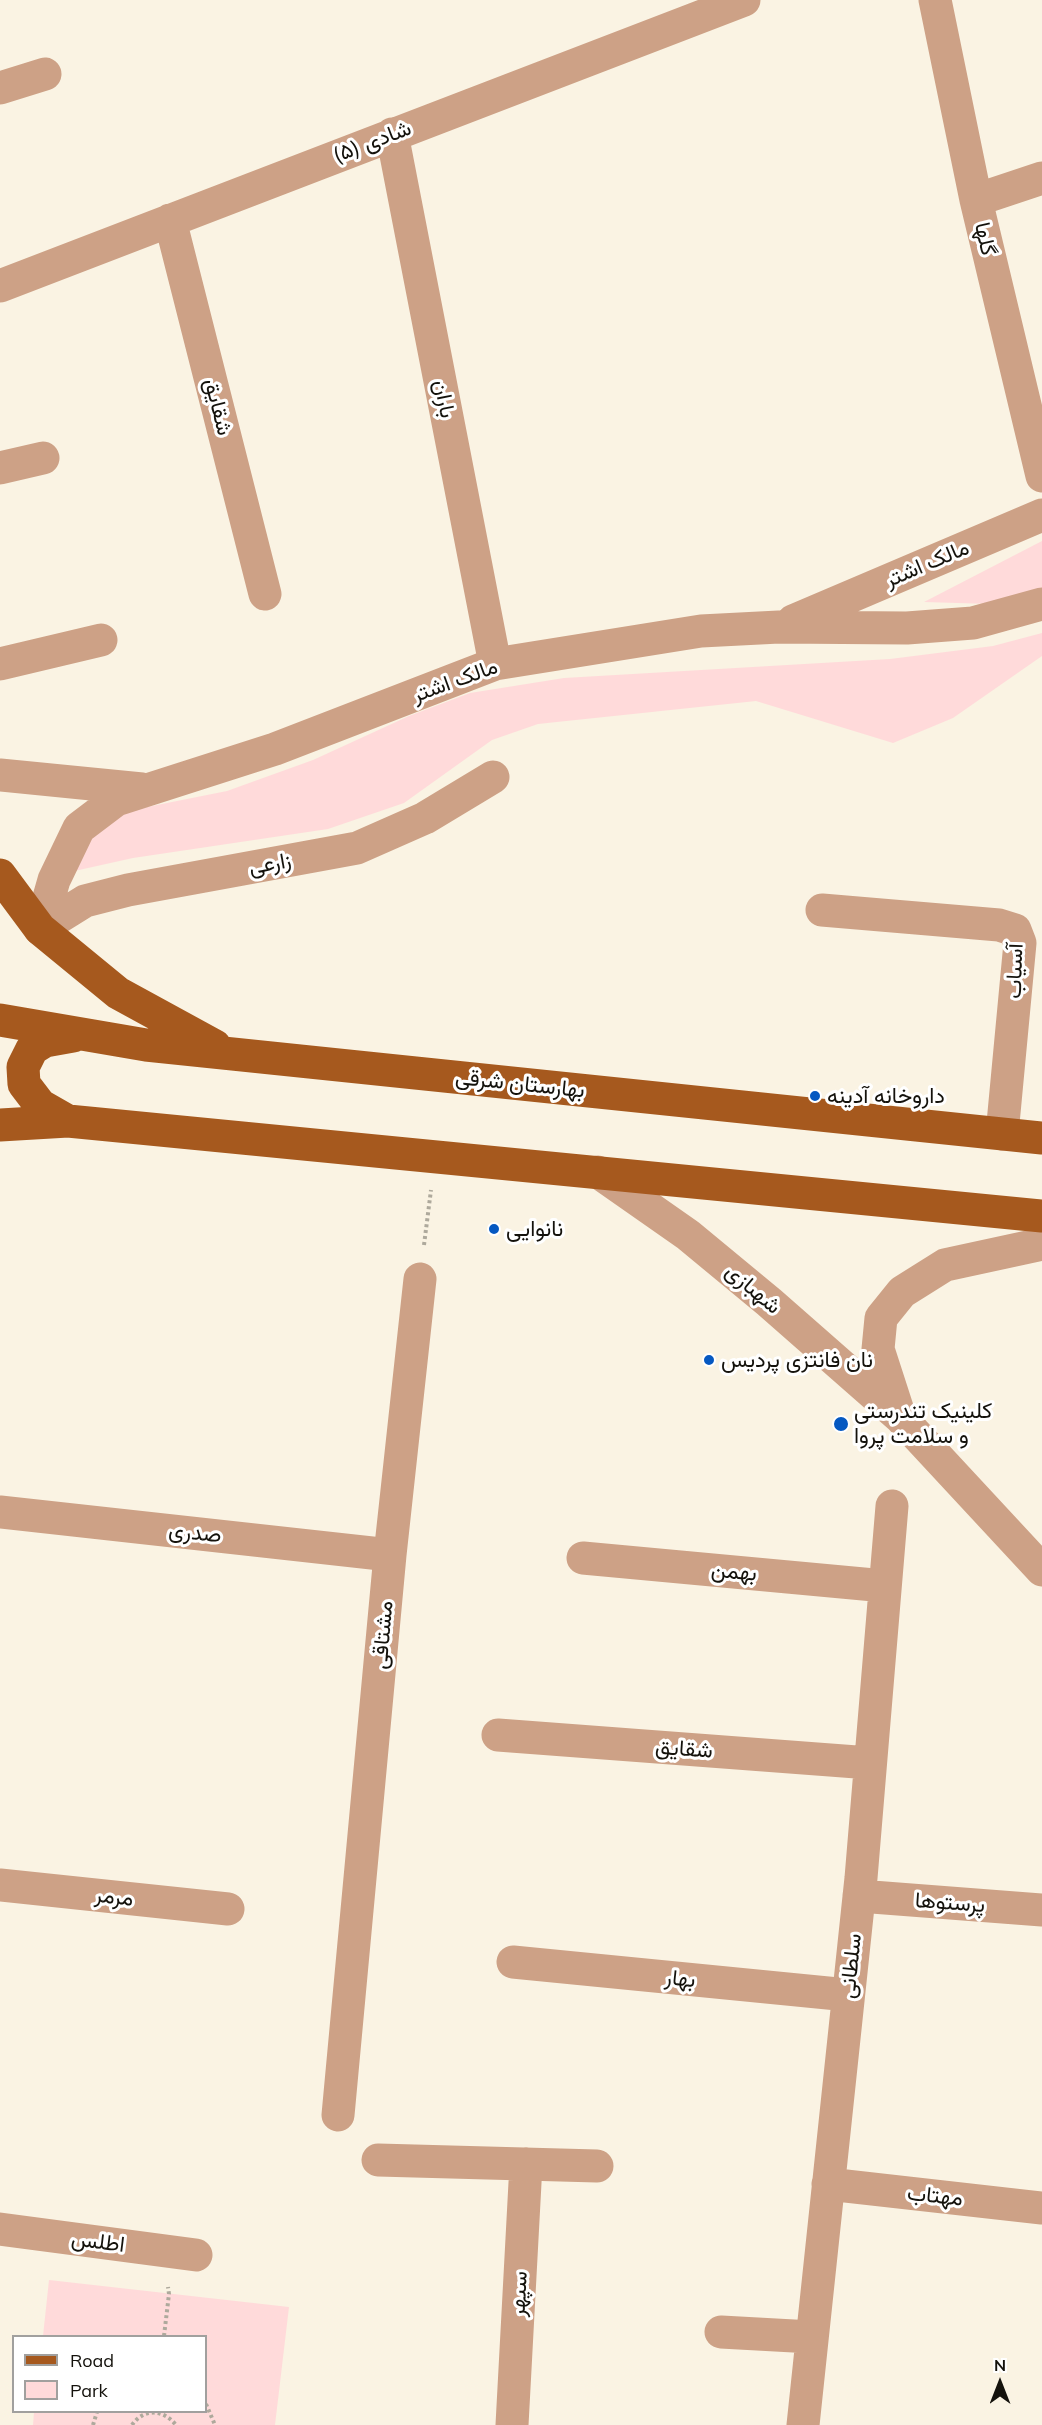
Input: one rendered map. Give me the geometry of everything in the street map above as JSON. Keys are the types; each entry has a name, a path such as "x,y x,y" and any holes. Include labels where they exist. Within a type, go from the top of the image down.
{"main road":[{"path":"0,875 40,929 118,993 230,1054"},
{"name":"بهارستان شرقی","path":"0,1020 146,1045 1042,1138"},
{"path":"68,1121 40,1105 24,1084 23,1067 32,1049 45,1041 80,1035"},
{"path":"0,1143 68,1121"},
{"path":"0,1125 68,1121 1042,1216"}],"street":[{"name":"شادی (۵)","path":"0,286 744,0"},
{"name":"گلها","path":"935,0 976,200 1042,476"},
{"path":"0,87 45,74"},
{"name":"باران","path":"392,134 495,664"},
{"path":"976,200 1042,178"},
{"name":"شقایق","path":"170,220 266,594"},
{"path":"0,468 43,458"},
{"name":"مالک اشتر","path":"779,627 1042,515"},
{"name":"مالک اشتر","path":"40,929 54,880 79,828 116,800 275,749 495,664 701,631 779,627 907,628 973,623 1042,604"},
{"path":"0,664 100,640"},
{"path":"0,775 144,790"},
{"name":"زارعی","path":"40,929 85,901 128,890 357,848 425,818 493,777"},
{"name":"آسیاب","path":"822,910 999,925 1015,930 1020,943 1002,1134"},
{"name":"شهبازی","path":"598,1172 688,1235 769,1302 900,1417 1042,1570"},
{"name":"شهبازی","path":"900,1417 878,1349 881,1318 902,1292 945,1265 1042,1244"},
{"name":"مشتاقی","path":"338,2115 390,1555 420,1279"},
{"name":"سلطانی","path":"802,2425 858,1896 892,1506"},
{"name":"صدری","path":"0,1512 390,1555"},
{"name":"بهمن","path":"583,1558 885,1586"},
{"name":"شقایق","path":"498,1735 870,1763"},
{"name":"مرمر","path":"0,1885 228,1909"},
{"name":"پرستوها","path":"858,1896 1042,1910"},
{"name":"بهار","path":"513,1962 848,1995"},
{"path":"378,2160 597,2166"},
{"name":"سپهر","path":"512,2425 526,2164"},
{"name":"مهتاب","path":"828,2184 1042,2208"},
{"name":"اطلس","path":"0,2229 196,2255"},
{"path":"720,2332 812,2337"}],"path":[{"path":"420,1279 435,1156"},
{"path":"164,2335 169,2294"},
{"path":"207,2406 215,2425"},
{"path":"132,2425 140,2416 153,2413"},
{"path":"161,2413 176,2425"}],"green space":[{"path":"1042,541 1042,588 990,604 924,602"},
{"path":"1042,633 1042,656 953,718 893,743 756,701 538,724 492,740 404,803 328,829 133,858 70,872 92,836 127,811 227,791 313,760 409,716 470,693 564,678 890,659 993,646"},
{"path":"49,2280 289,2307 275,2425 33,2425 34,2413 207,2413 207,2335 43,2335"}],"place":[{"name":"داروخانه آدینه","path":"815,1096"},
{"name":"نانوایی","path":"494,1229"},
{"name":"نان فانتزی پردیس","path":"709,1360"},
{"name":"کلینیک تندرستی و سلامت پروا","path":"841,1424"}]}
